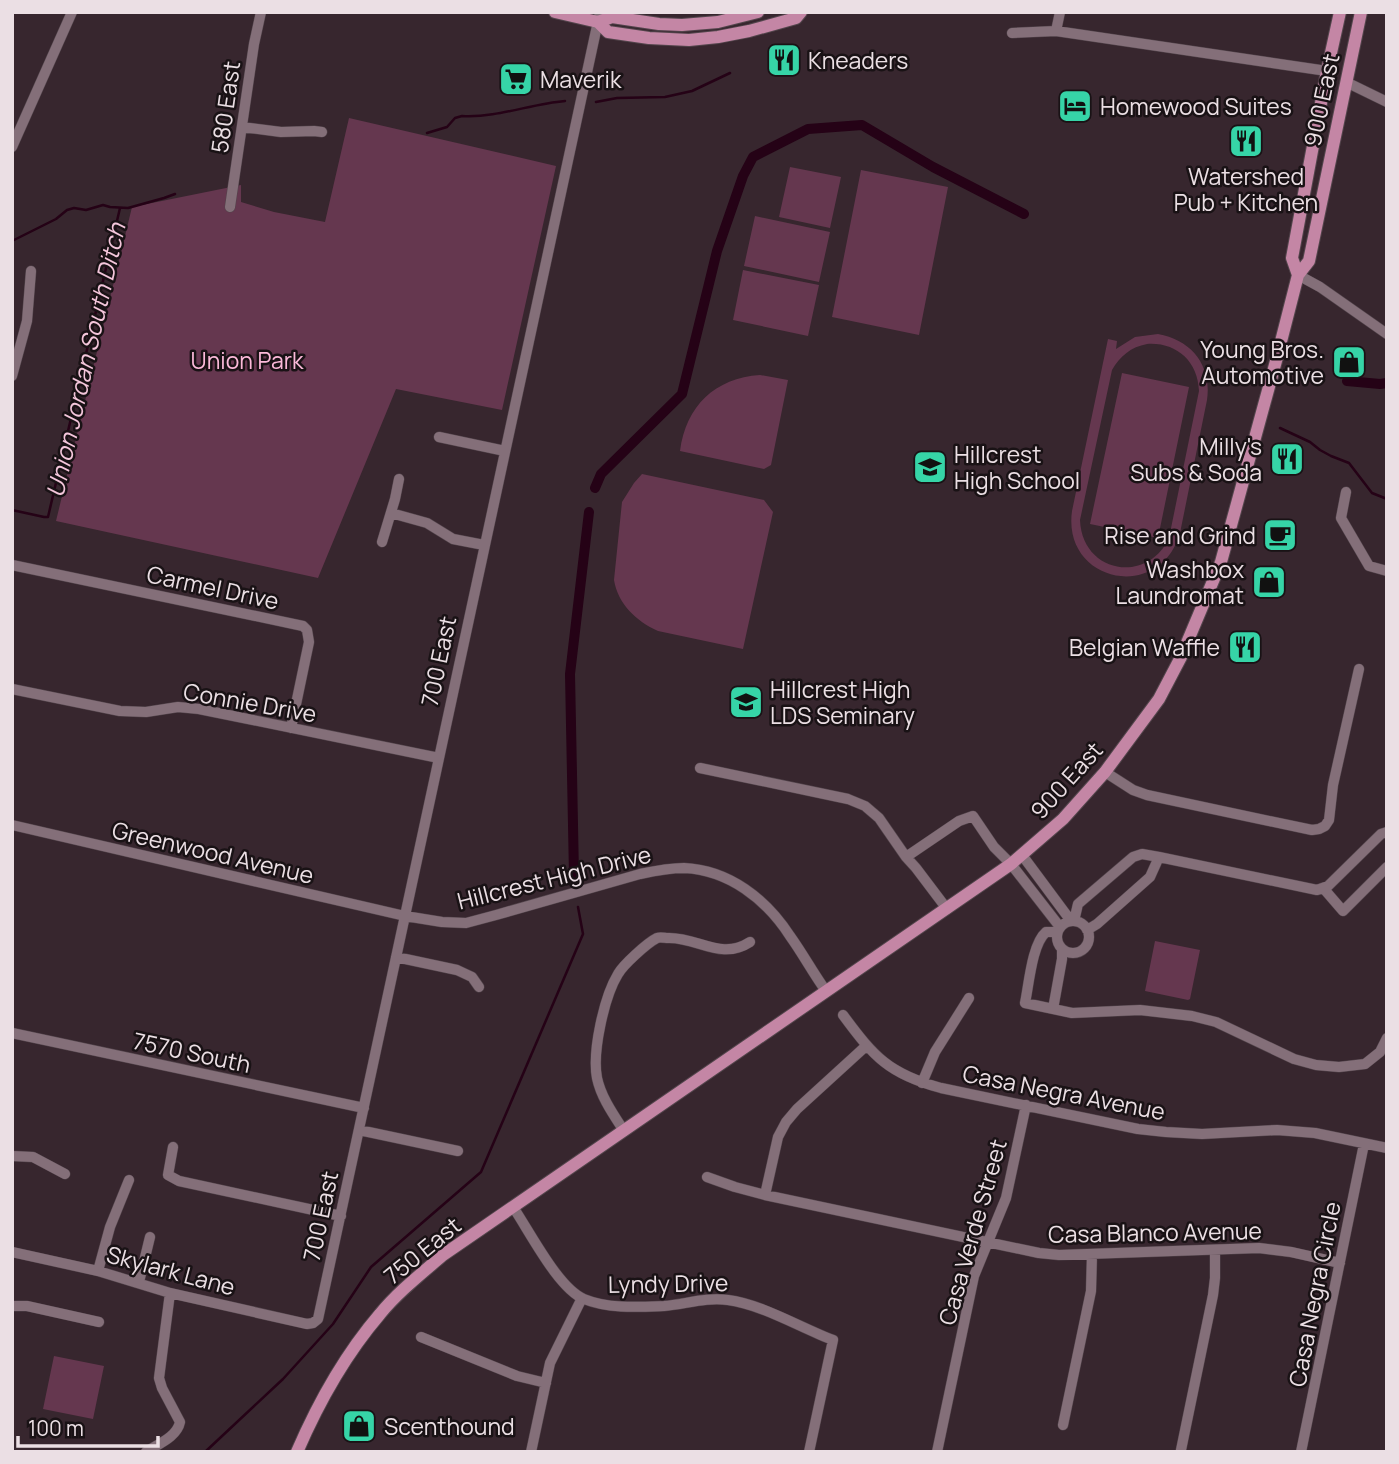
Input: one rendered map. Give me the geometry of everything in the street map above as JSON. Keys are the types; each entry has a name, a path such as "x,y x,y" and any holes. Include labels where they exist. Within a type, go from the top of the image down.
{"main road":[{"path":"555,12 659,24 718,22 758,12"},
{"path":"599,17 608,32 689,40 757,29 796,18 802,12"},
{"name":"900 East","path":"1298,275 1292,258 1340,12"},
{"name":"900 East","path":"624,1130 1011,864 1063,819 1105,772 1159,699 1181,657 1221,562 1298,275 1309,261 1361,12"},
{"name":"750 East","path":"298,1450 318,1403 335,1374 380,1313 409,1284 443,1255 624,1130"}],"street":[{"path":"12,147 72,12"},
{"name":"580 East","path":"230,207 261,12"},
{"path":"1056,31 1060,12"},
{"name":"700 East","path":"318,1319 599,17"},
{"path":"1012,33 1056,31 1327,71"},
{"path":"1346,82 1387,102"},
{"path":"242,127 281,132 322,132"},
{"path":"12,376 27,321 31,271"},
{"path":"1298,275 1320,287 1387,334"},
{"path":"439,438 505,451"},
{"path":"382,542 399,479"},
{"path":"1346,492 1341,518 1369,566 1387,571"},
{"path":"391,513 427,523 453,538 484,545"},
{"name":"Carmel Drive","path":"12,565 303,626 307,630 309,642 291,728"},
{"path":"1105,772 1133,790 1147,795 1312,830 1319,829 1329,820 1333,785 1359,669"},
{"name":"Connie Drive","path":"12,689 120,711 146,712 188,708 439,758"},
{"path":"700,768 856,801 879,818 947,909"},
{"path":"906,857 959,821 973,816 1058,929 1058,945 1067,953 1080,952 1088,942 1087,930 1073,921 1022,855"},
{"name":"Greenwood Avenue","path":"12,825 405,916"},
{"path":"1387,832 1381,834 1324,889 1317,890 1159,857 1142,854 1133,857 1078,904 1073,921 1041,936 1025,1003 1072,1013 1140,1010 1192,1016 1216,1022 1294,1059 1316,1065 1339,1067 1365,1064 1380,1052 1387,1038"},
{"path":"1087,930 1150,877 1159,857"},
{"path":"1324,889 1343,911 1387,867"},
{"name":"Hillcrest High Drive","path":"405,916 466,923 640,874 682,868 700,870 737,883 755,895 789,934 826,991"},
{"path":"624,1130 606,1103 598,1081 595,1061 611,989 621,969 658,938 675,937 726,950 740,949 750,942"},
{"path":"1053,1009 1062,950"},
{"path":"396,957 457,970 472,977 479,988"},
{"path":"922,1083 939,1045 969,998"},
{"name":"Casa Negra Avenue","path":"843,1016 866,1046 889,1066 922,1083 1138,1129 1202,1133 1277,1130 1315,1133 1387,1149"},
{"name":"7570 South","path":"12,1033 364,1108"},
{"path":"765,1195 778,1136 786,1122 866,1046"},
{"name":"Casa Verde Street","path":"937,1452 974,1276 1006,1198 1026,1105"},
{"path":"359,1130 458,1151"},
{"name":"Casa Negra Circle","path":"1301,1452 1364,1144"},
{"path":"173,1147 168,1175 179,1181 341,1216"},
{"path":"12,1156 33,1157 65,1174"},
{"name":"Casa Blanco Avenue","path":"707,1177 765,1195 1039,1253 1059,1255 1259,1248 1340,1263"},
{"path":"98,1270 110,1227 128,1180"},
{"name":"Lyndy Drive","path":"513,1207 565,1285 582,1298 607,1305 642,1307 730,1300 756,1307 833,1340 809,1452"},
{"path":"139,1282 150,1237"},
{"path":"1181,1450 1213,1295 1215,1250"},
{"name":"Skylark Lane","path":"12,1252 98,1270 170,1293 307,1324 318,1319"},
{"path":"1063,1425 1091,1291 1092,1254"},
{"path":"146,1452 174,1434 180,1422 159,1378 170,1293"},
{"path":"531,1452 550,1363 582,1298"},
{"path":"12,1306 27,1306 99,1322"},
{"path":"421,1337 517,1376 546,1383"}],"green space":[{"name":"Union Park","path":"349,118 556,166 502,410 396,389 318,578 56,521 132,207 241,185 241,202 325,222"},
{"path":"790,167 841,177 830,228 779,217"},
{"path":"861,170 948,187 919,335 832,317"},
{"path":"755,216 830,232 819,282 744,266"},
{"path":"743,270 819,285 808,336 733,320"},
{"path":"1158,334 1181,342 1203,366 1208,388 1180,533 1169,555 1153,569 1134,576 1115,575 1097,568 1082,555 1073,535 1072,511 1108,339 1117,341 1116,349 1135,337","holes":["1158,344 1176,350 1190,362 1198,380 1199,391 1169,538 1159,553 1146,562 1132,567 1117,566 1103,561 1092,552 1083,538 1080,520 1112,370 1122,356 1131,350 1141,345"]},
{"path":"1122,373 1189,387 1158,538 1090,524"},
{"path":"760,375 788,380 771,465 764,469 680,451 689,421 705,397 729,382"},
{"path":"642,474 764,500 773,512 743,649 658,631 635,617 619,597 614,580 622,502"},
{"path":"1155,941 1200,950 1190,999 1145,991"},
{"path":"54,1356 104,1366 93,1419 43,1409"}],"waterway":[{"path":"596,102 617,98 665,97 692,91 730,73"},
{"path":"427,133 447,127 455,118 462,116 488,115 565,101"},
{"path":"595,488 601,474 682,394 717,251 743,176 753,157 808,129 862,125 933,167 1024,214"},
{"path":"12,241 56,219 67,210 86,210 103,205 128,208 175,194"},
{"name":"Union Jordan South Ditch","path":"12,510 48,517 120,208"},
{"path":"1347,381 1387,383"},
{"path":"1280,428 1349,463 1372,493 1387,499"},
{"path":"574,875 570,674 589,512"},
{"path":"205,1452 283,1379 333,1324 371,1267 481,1172 583,934 578,907"}],"place":[{"name":"Kneaders","path":"784,60"},
{"name":"Maverik","path":"516,79"},
{"name":"Homewood Suites","path":"1075,106"},
{"name":"Watershed Pub + Kitchen","path":"1246,141"},
{"name":"Young Bros. Automotive","path":"1349,362"},
{"name":"Milly's Subs & Soda","path":"1287,459"},
{"name":"Hillcrest High School","path":"930,467"},
{"name":"Rise and Grind","path":"1280,535"},
{"name":"Washbox Laundromat","path":"1269,582"},
{"name":"Belgian Waffle","path":"1245,647"},
{"name":"Hillcrest High LDS Seminary","path":"746,702"},
{"name":"Scenthound","path":"359,1426"}]}
